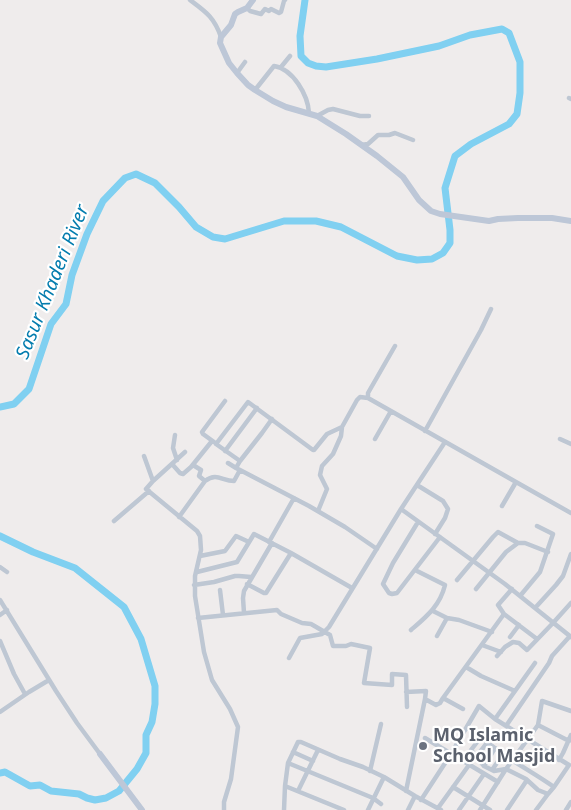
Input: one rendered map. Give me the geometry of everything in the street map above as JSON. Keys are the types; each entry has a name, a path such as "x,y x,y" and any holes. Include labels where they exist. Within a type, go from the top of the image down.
{"street":[{"path":"190,0 209,14 221,36 220,44 229,63 237,74 255,90 280,104 317,116 377,156 403,177 419,200 429,210 440,214 489,221 518,218 552,218 571,221"},
{"path":"221,36 231,25 235,14 247,8 253,0"},
{"path":"247,8 250,11 261,14 265,9 271,9 279,13 285,0"},
{"path":"281,67 290,56"},
{"path":"237,74 245,62"},
{"path":"255,90 274,66 281,67 302,89 309,108 309,114"},
{"path":"317,116 333,109 360,116 369,116"},
{"path":"361,145 368,144 378,136 395,133 413,140"},
{"path":"425,431 481,330 491,308"},
{"path":"368,398 368,393 395,346"},
{"path":"318,511 327,489 320,475 322,466 333,454 342,427 356,400 360,397 368,398 571,513"},
{"path":"225,402 202,432 240,461"},
{"path":"175,435 172,448 175,462 181,474 193,465 248,402 313,450 327,434 342,427"},
{"path":"225,450 257,408"},
{"path":"375,439 390,411"},
{"path":"179,517 205,481 214,476 234,481 240,461 272,419"},
{"path":"560,439 571,444"},
{"path":"289,658 300,638 322,634 329,627 401,509 445,442"},
{"path":"185,452 146,488 199,534 201,550 194,585 204,652 212,680 238,727 231,779 224,802 224,810"},
{"path":"144,456 153,481"},
{"path":"228,462 318,511 377,549"},
{"path":"193,465 201,470 199,476 205,481"},
{"path":"502,506 516,482"},
{"path":"417,485 443,501 448,509 445,518 434,534"},
{"path":"114,521 149,491"},
{"path":"244,613 243,595 294,498"},
{"path":"401,509 512,589 570,635 552,656 506,726"},
{"path":"418,522 392,563 383,584 388,593 397,593 440,537"},
{"path":"520,596 540,572 553,534 537,526"},
{"path":"457,580 498,532 518,543 525,543 548,552"},
{"path":"197,572 237,562 256,534 352,588"},
{"path":"200,556 225,551 236,536 249,542"},
{"path":"476,589 506,552 518,543"},
{"path":"248,584 266,593 291,553"},
{"path":"535,608 563,576 571,554"},
{"path":"0,567 7,572"},
{"path":"411,630 433,611 444,592 445,585 415,570"},
{"path":"194,585 239,576 251,578"},
{"path":"512,589 498,604 504,614 538,639"},
{"path":"220,590 223,615"},
{"path":"0,600 77,723 141,809"},
{"path":"496,656 513,642 519,643 527,650 571,602"},
{"path":"0,615 6,610"},
{"path":"198,618 277,610 281,614 302,623 311,624 330,635 333,646 351,644 370,648 364,683 392,685 392,674 406,674 407,707"},
{"path":"433,611 447,618 459,620 492,632"},
{"path":"425,699 436,704 440,703 504,614"},
{"path":"437,636 447,618"},
{"path":"510,637 518,625"},
{"path":"0,641 25,694"},
{"path":"482,645 501,652"},
{"path":"495,719 535,662"},
{"path":"466,666 481,676 515,691"},
{"path":"0,712 49,680"},
{"path":"406,692 426,691 406,791"},
{"path":"443,698 463,709"},
{"path":"482,808 506,769 538,725 542,701 571,711"},
{"path":"421,800 468,727 479,706 527,740 569,765 536,810"},
{"path":"370,771 380,724"},
{"path":"538,725 569,744"},
{"path":"468,727 503,754 554,787"},
{"path":"559,760 569,744 571,735"},
{"path":"481,737 471,750 484,766 492,770 506,769 527,780 538,790 548,794"},
{"path":"425,738 498,782"},
{"path":"284,810 288,763 298,742 384,777 421,800 440,809 469,765"},
{"path":"476,757 488,743"},
{"path":"484,766 495,748"},
{"path":"298,791 318,750"},
{"path":"293,752 313,761"},
{"path":"492,770 503,754"},
{"path":"288,763 330,779 373,798 381,804"},
{"path":"459,810 484,774"},
{"path":"368,810 384,777"},
{"path":"507,810 527,780"},
{"path":"285,786 344,810"},
{"path":"453,787 482,808 490,810"},
{"path":"408,810 415,796"},
{"path":"566,810 571,802"}],"waterway":[{"name":"Sasur Khaderi River","path":"0,407 14,404 29,389 51,324 66,304 72,275 87,234 103,201 125,178 136,174 155,183 196,227 213,237 225,239 284,221 316,221 341,227 397,256 417,260 432,259 443,253 450,243 445,188 455,156 471,144 509,124 517,114 520,93 520,62 509,33 502,29 470,35 439,46 377,59 326,67 316,66 308,63 301,56 300,36 305,0"},
{"name":"Sasur Khaderi River","path":"0,536 33,552 75,568 124,607 141,639 155,686 155,704 152,722 146,735 146,753 137,769 119,791 106,798 95,800 79,794 51,791 40,785 30,786 5,772 0,773"}],"place":[{"name":"MQ Islamic School Masjid","path":"423,746"}]}
